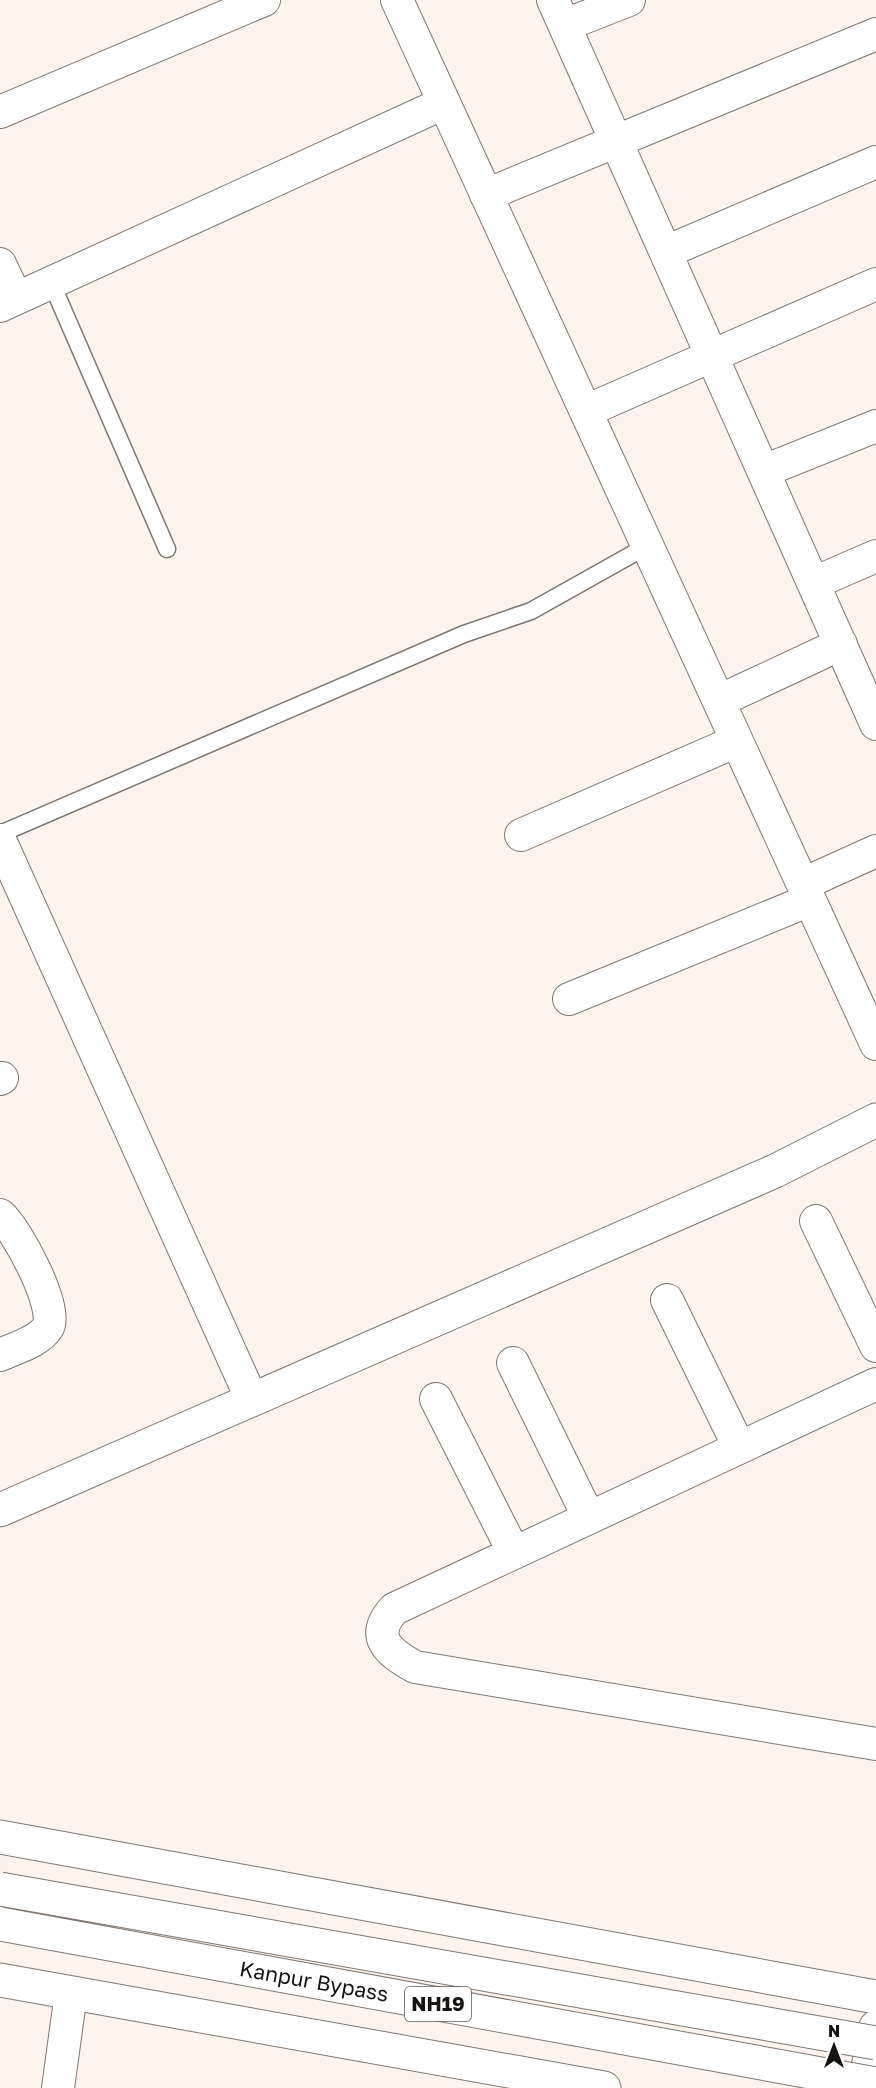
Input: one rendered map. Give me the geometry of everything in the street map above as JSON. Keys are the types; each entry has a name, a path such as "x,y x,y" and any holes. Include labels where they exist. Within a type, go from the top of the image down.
{"main road":[{"path":"0,1510 775,1171 876,1120"},
{"path":"0,1837 876,1997"},
{"name":"Kanpur Bypass","path":"0,1889 876,2043"},
{"name":"Kanpur Bypass","path":"0,1924 876,2084"},
{"path":"0,1980 604,2088"},
{"path":"864,2088 876,2026"}],"street":[{"path":"0,112 264,0"},
{"path":"397,0 876,1044"},
{"path":"628,0 559,13 841,644 869,689 876,724"},
{"path":"486,195 876,34"},
{"path":"0,264 8,302 444,103"},
{"path":"666,252 876,162"},
{"path":"585,411 876,284"},
{"path":"764,471 876,426"},
{"path":"814,583 876,556"},
{"path":"719,701 841,644"},
{"path":"521,836 737,741"},
{"path":"0,840 252,1400"},
{"path":"569,999 806,892 876,851"},
{"path":"0,1215 12,1225 49,1304 51,1319 46,1329 37,1338 0,1355"},
{"path":"816,1221 876,1346"},
{"path":"667,1300 740,1447"},
{"path":"513,1363 589,1518"},
{"path":"876,1384 394,1609 383,1621 383,1638 392,1655 416,1667 876,1744"},
{"path":"436,1399 514,1553"},
{"path":"58,2088 71,1993"}],"lane":[{"path":"51,282 167,549"},
{"path":"0,834 464,634 531,611 647,546"}]}
